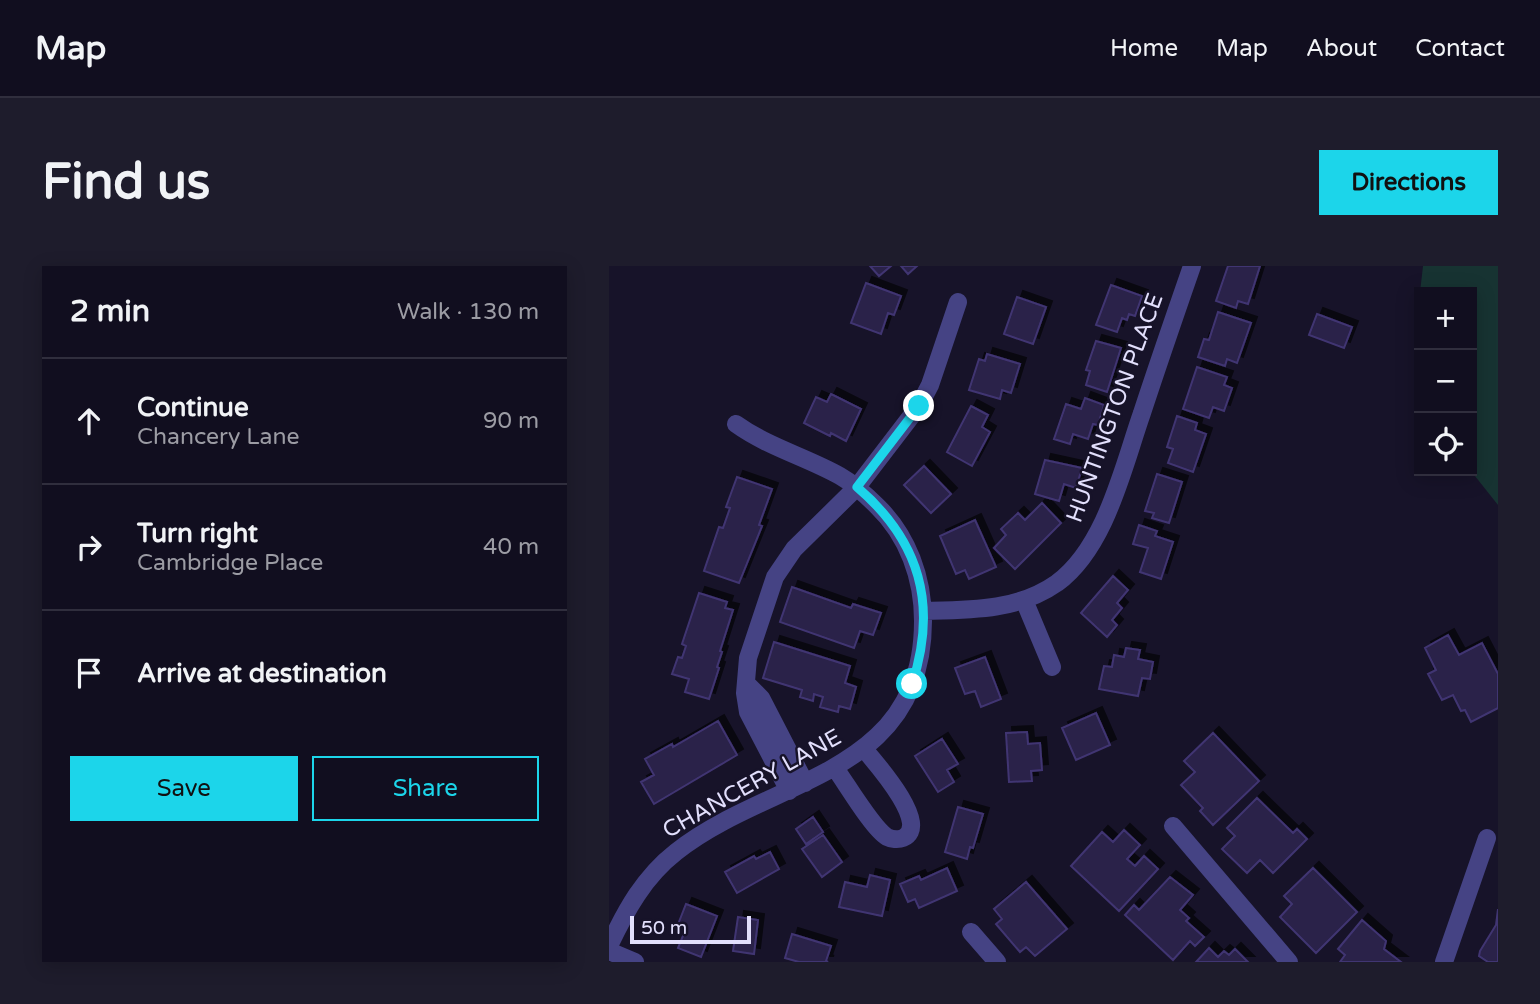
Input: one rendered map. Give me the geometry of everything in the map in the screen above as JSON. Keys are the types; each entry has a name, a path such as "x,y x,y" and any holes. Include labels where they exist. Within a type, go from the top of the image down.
{"street":[{"name":"HUNTINGTON PLACE","path":"923,611 990,608 1024,600 1058,582 1072,569 1093,541 1102,523 1192,266"},
{"path":"797,787 761,698 746,683 748,658 775,577 794,549 857,487 919,406 930,384 958,302"},
{"name":"CHANCERY LANE","path":"609,949 632,901 660,866 698,837 835,768 864,749 881,733 905,700 918,665 923,611 917,577 907,546 890,520 857,487 827,469 770,445 736,424"},
{"path":"1024,600 1052,667"},
{"path":"835,768 879,831 894,839 903,838 912,827 909,811 864,749"},
{"path":"1173,827 1289,962"},
{"path":"1444,962 1487,838"},
{"path":"971,932 997,962"},
{"path":"609,949 635,962"}],"green space":[{"path":"1423,266 1498,266 1498,505 1475,476 1477,287 1421,287"}],"building":[{"path":"870,266 891,266 879,276"},
{"path":"901,266 917,266 908,274"},
{"path":"1228,266 1260,266 1248,304 1238,301 1236,308 1216,301"},
{"path":"866,283 901,296 894,315 888,313 881,334 851,323"},
{"path":"1111,285 1142,296 1135,316 1129,314 1127,320 1122,318 1117,332 1096,325"},
{"path":"1017,297 1046,307 1033,344 1004,334"},
{"path":"1218,312 1251,323 1237,363 1227,359 1225,366 1198,357 1204,339 1209,340"},
{"path":"1317,314 1352,327 1344,348 1309,335"},
{"path":"1096,341 1121,348 1107,392 1086,385 1090,371 1086,370"},
{"path":"987,354 1020,364 1011,393 1002,390 1000,399 969,390 979,359 985,361"},
{"path":"1197,367 1227,377 1224,385 1232,388 1224,411 1213,407 1209,418 1183,409"},
{"path":"831,394 861,409 846,441 804,423 816,397 827,402"},
{"path":"1085,398 1104,405 1098,425 1093,424 1088,439 1073,434 1070,444 1054,439 1066,404 1081,409"},
{"path":"971,406 988,415 982,427 990,432 972,466 947,452"},
{"path":"1177,416 1197,423 1195,430 1206,434 1193,472 1168,463 1173,449 1167,447"},
{"path":"1045,460 1082,468 1076,488 1064,484 1059,501 1035,494"},
{"path":"924,466 951,494 931,513 904,485"},
{"path":"1157,474 1182,482 1169,523 1152,518 1154,513 1145,511"},
{"path":"737,477 772,489 759,525 762,526 739,583 704,571 719,527 723,528 730,508 726,507"},
{"path":"1042,503 1061,523 1015,569 994,548 1006,535 1001,529 1018,513 1025,520"},
{"path":"975,520 996,567 969,579 965,570 956,574 940,536"},
{"path":"1139,525 1157,531 1155,536 1173,542 1161,579 1140,572 1148,548 1133,544"},
{"path":"1113,576 1128,590 1117,603 1122,608 1112,620 1117,625 1107,637 1081,613"},
{"path":"792,587 851,608 853,604 881,613 873,635 860,631 854,648 780,622"},
{"path":"699,593 727,602 725,608 733,610 709,699 685,692 689,679 672,674 678,657 682,658 686,646 682,644"},
{"path":"1448,635 1459,655 1482,643 1498,674 1498,708 1471,722 1465,710 1461,711 1453,695 1442,700 1428,674 1436,670 1425,648"},
{"path":"774,642 850,666 845,683 856,687 850,709 839,706 838,712 820,707 823,697 814,694 813,701 800,697 802,690 763,678"},
{"path":"1126,648 1140,650 1138,659 1153,662 1150,679 1142,678 1138,696 1099,689 1104,666 1112,667 1114,655 1124,657"},
{"path":"985,657 1001,699 981,707 975,691 965,694 955,668"},
{"path":"1096,713 1110,745 1076,760 1062,728"},
{"path":"718,721 737,755 654,804 641,782 654,775 645,759 672,744 673,747"},
{"path":"1027,732 1028,744 1040,743 1042,770 1031,771 1032,781 1009,782 1006,733"},
{"path":"1213,733 1259,781 1213,825 1200,811 1203,808 1181,785 1195,772 1184,761"},
{"path":"942,739 958,764 947,770 954,782 938,792 915,756"},
{"path":"1257,798 1293,833 1297,829 1307,839 1273,873 1260,860 1247,873 1222,849 1235,836 1227,828"},
{"path":"958,807 983,814 967,859 945,852"},
{"path":"813,817 823,832 806,844 796,829"},
{"path":"1124,830 1140,845 1127,859 1135,866 1144,856 1158,869 1119,911 1071,866 1102,832 1113,842"},
{"path":"823,835 842,862 822,877 802,849"},
{"path":"770,852 779,869 737,893 725,872 754,856 756,859"},
{"path":"947,868 957,891 919,908 915,899 908,902 900,884 919,876 921,880"},
{"path":"1313,868 1357,912 1316,953 1280,917 1292,904 1284,896"},
{"path":"870,875 890,880 882,916 839,907 845,882 867,887"},
{"path":"1170,877 1193,895 1180,910 1189,918 1186,921 1204,937 1195,946 1190,941 1173,960 1125,915 1134,905 1139,910"},
{"path":"1026,882 1067,929 1035,956 1026,947 1020,952 996,924 1002,919 994,909"},
{"path":"686,904 717,916 701,957 678,948 685,931 677,927"},
{"path":"1498,909 1498,962 1488,962 1479,956 1496,925"},
{"path":"738,917 758,920 754,954 733,951"},
{"path":"1362,920 1386,941 1384,949 1401,962 1340,962 1345,955 1338,949"},
{"path":"792,934 831,946 826,961 828,962 799,962 785,958"},
{"path":"1209,948 1218,957 1224,951 1229,955 1235,949 1248,962 1196,962"}],"route":[{"path":"912,684 918,665 923,626 921,594 913,561 907,546 890,520 857,487 919,406"}]}
